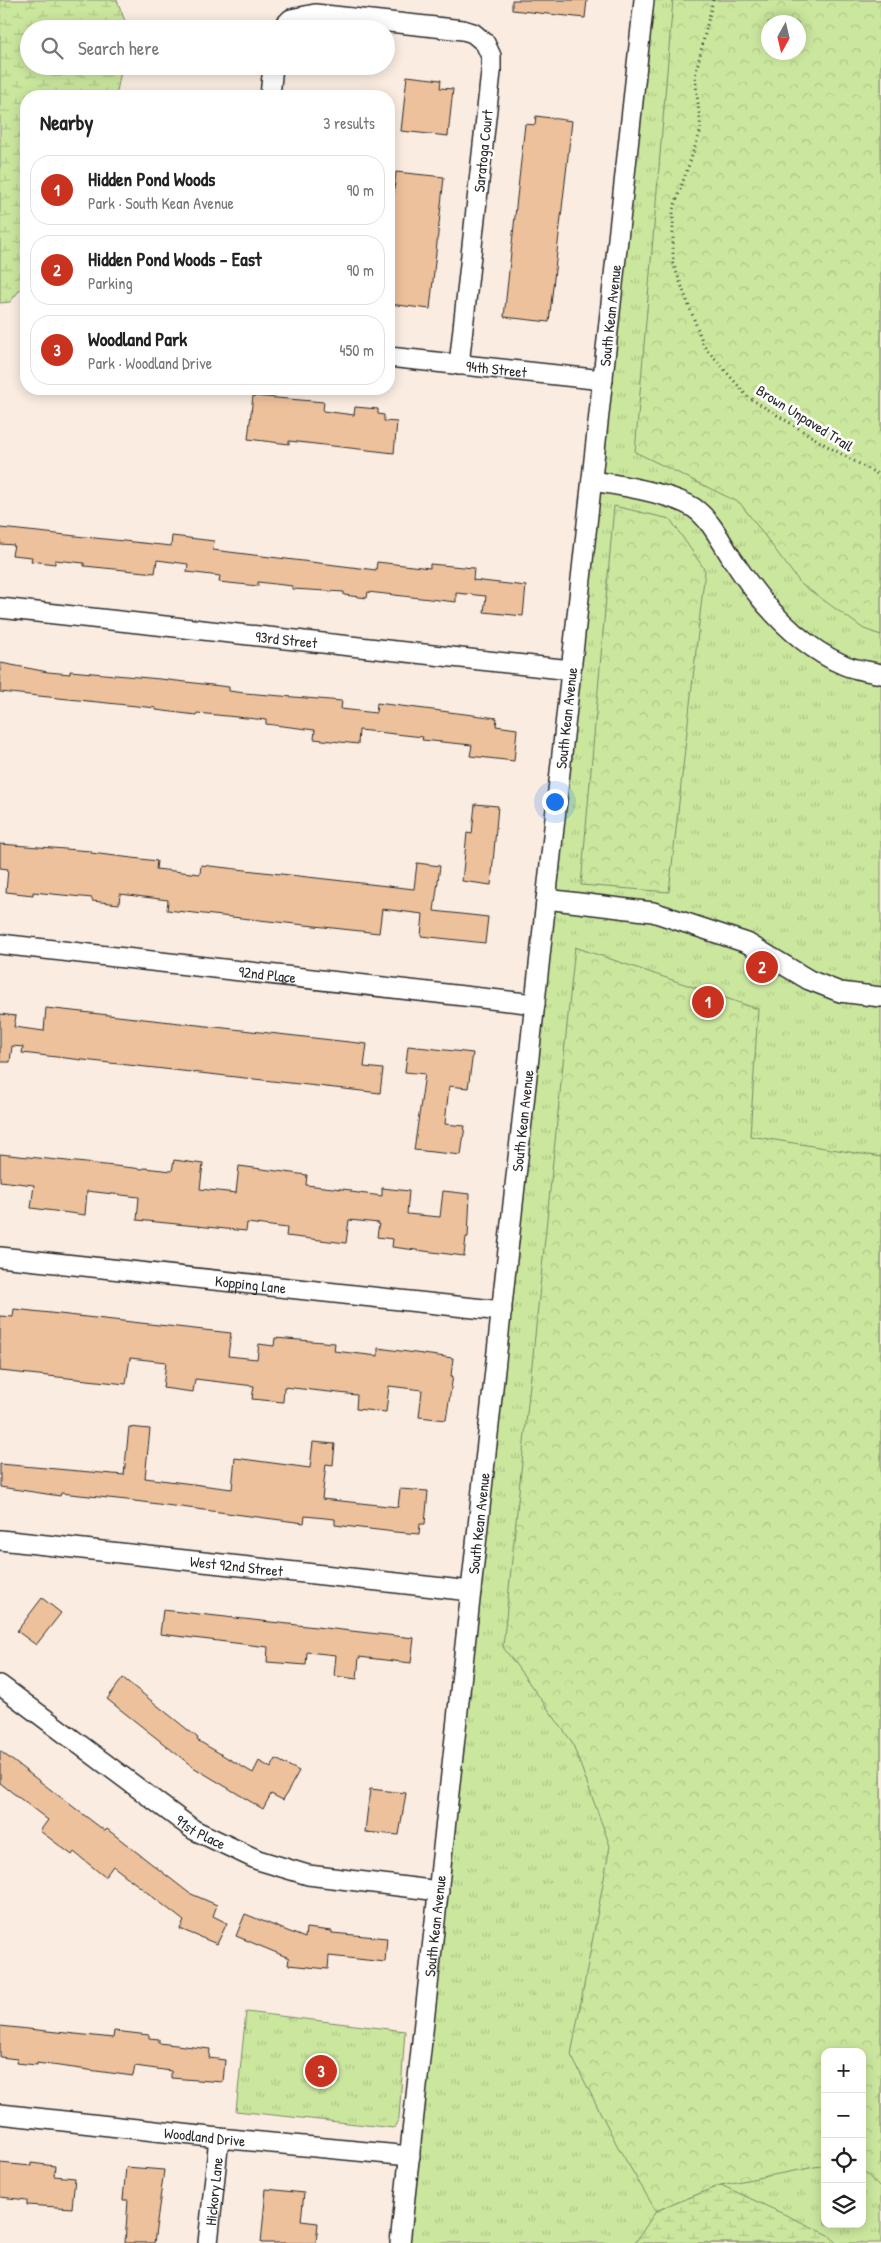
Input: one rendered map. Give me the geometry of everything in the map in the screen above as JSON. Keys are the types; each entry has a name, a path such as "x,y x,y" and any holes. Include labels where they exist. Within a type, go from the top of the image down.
{"street":[{"name":"South Kean Avenue","path":"400,2243 644,0"},
{"name":"Saratoga Court","path":"290,20 305,14 384,20"},
{"name":"Saratoga Court","path":"395,21 464,30 481,38 491,56 460,365"},
{"path":"271,90 272,75"},
{"name":"94th Street","path":"395,358 603,380"},
{"path":"592,481 622,486 672,499 695,509 720,536 731,557 769,608 788,629 816,651 846,666 881,674"},
{"name":"93rd Street","path":"0,608 571,670"},
{"path":"546,899 653,912 747,943 809,980 832,989 881,997"},
{"name":"92nd Place","path":"0,944 535,1004"},
{"name":"Kopping Lane","path":"0,1257 502,1311"},
{"name":"West 92nd Street","path":"1,1541 471,1591"},
{"name":"91st Place","path":"0,1685 194,1830 258,1860 308,1876 439,1891"},
{"name":"Woodland Drive","path":"0,2114 410,2156"},
{"name":"Hickory Lane","path":"208,2243 220,2138"}],"path":[{"name":"Brown Unpaved Trail","path":"714,0 695,76 701,130 673,210 674,263 704,346 748,397 827,446 881,476"}],"green space":[{"path":"0,0 117,0 125,20 20,20 20,75 120,75 117,90 20,90 20,290 10,302 0,303"},
{"path":"642,0 881,0 881,2243 403,2243"},
{"path":"673,0 881,0 881,635 864,629 801,584 740,503 635,452"},
{"path":"614,506 670,519 705,570 669,892 581,885"},
{"path":"575,947 758,1009 750,1136 881,1157 881,2189 866,2173 866,2048 821,2048 821,2166 721,2185 656,2211 618,2147 571,2055 610,1846 572,1742 503,1647"},
{"path":"246,2012 405,2031 399,2118 394,2128 236,2111"},
{"path":"721,2185 829,2235 836,2243 635,2243 656,2211"}],"building":[{"path":"512,0 587,0 585,18 512,10"},
{"path":"407,76 441,80 440,88 453,89 448,136 401,131"},
{"path":"536,116 572,121 549,322 504,317 525,124 535,125"},
{"path":"396,172 444,177 430,309 395,305"},
{"path":"253,396 324,402 323,411 354,415 355,407 378,409 378,414 384,415 384,421 397,422 394,453 289,441 289,444 248,439"},
{"path":"0,528 171,546 172,536 214,541 213,550 376,570 377,562 430,568 430,564 474,568 473,580 526,586 523,616 484,612 486,596 456,593 456,602 368,592 367,598 344,595 344,592 292,589 292,586 258,582 258,586 219,582 220,576 187,572 188,564 157,560 155,573 84,566 84,563 55,560 55,564 31,561 32,557 12,555 14,545 0,544"},
{"path":"1,663 48,672 70,674 70,671 160,679 229,687 229,691 245,693 342,701 341,709 376,713 377,703 497,718 496,726 517,729 514,761 470,756 472,745 422,740 423,737 359,730 358,744 314,739 315,730 266,724 266,720 197,713 196,715 156,710 156,708 0,692"},
{"path":"475,804 498,806 491,885 462,881 467,833 472,834"},
{"path":"0,844 91,851 91,853 157,861 156,869 200,874 201,865 414,889 417,863 440,866 434,911 488,917 485,943 421,936 423,914 382,909 379,933 167,910 168,900 120,894 119,904 92,901 92,898 33,892 33,895 6,892 8,869 0,868"},
{"path":"46,1008 367,1044 364,1067 383,1069 380,1093 22,1053 23,1047 12,1046 10,1062 0,1062 0,1014 16,1016 14,1027 44,1031"},
{"path":"408,1046 473,1053 468,1088 449,1086 445,1124 465,1126 461,1155 414,1150 425,1074 405,1072"},
{"path":"0,1154 172,1171 174,1160 203,1164 200,1189 236,1193 239,1166 307,1175 306,1185 382,1196 382,1188 409,1191 407,1214 440,1217 443,1191 470,1194 468,1237 466,1237 464,1256 392,1247 393,1239 377,1237 379,1223 349,1220 346,1243 286,1236 287,1228 247,1223 246,1231 137,1220 139,1197 87,1191 85,1215 31,1208 34,1185 0,1181"},
{"path":"14,1309 231,1333 228,1356 257,1359 259,1344 274,1346 275,1338 335,1343 334,1351 378,1356 378,1348 453,1358 451,1376 453,1376 446,1420 419,1417 422,1390 389,1386 386,1412 356,1409 357,1395 284,1387 283,1402 252,1399 254,1386 195,1379 193,1392 163,1388 166,1362 130,1358 126,1384 0,1371 0,1316 13,1317"},
{"path":"129,1427 150,1429 145,1478 232,1489 235,1458 310,1468 313,1442 335,1444 333,1465 326,1464 322,1499 398,1507 400,1489 428,1491 425,1524 420,1524 419,1534 395,1532 335,1525 335,1519 305,1516 304,1523 127,1500 61,1493 60,1496 0,1487 0,1464 124,1475"},
{"path":"42,1598 61,1613 36,1645 17,1631"},
{"path":"163,1610 414,1638 411,1663 359,1657 357,1679 334,1676 336,1655 307,1652 306,1665 267,1662 268,1647 160,1634"},
{"path":"123,1678 198,1738 197,1740 253,1773 259,1761 271,1768 276,1759 299,1771 283,1800 271,1794 263,1809 193,1767 107,1699"},
{"path":"0,1751 105,1831 107,1829 189,1893 217,1905 213,1916 227,1923 217,1944 180,1929 184,1921 113,1866 105,1877 74,1852 72,1855 40,1831 48,1820 0,1783"},
{"path":"370,1789 406,1793 399,1835 365,1832"},
{"path":"245,1914 305,1938 306,1928 332,1931 332,1933 387,1938 385,1962 329,1956 328,1969 288,1965 289,1958 236,1936"},
{"path":"0,2026 113,2038 114,2031 149,2035 149,2038 159,2039 159,2043 210,2049 209,2058 225,2060 223,2082 171,2078 171,2071 135,2066 133,2076 37,2063 37,2065 16,2063 17,2059 0,2057"},
{"path":"0,2163 31,2166 31,2163 55,2166 54,2176 75,2178 72,2208 27,2205 27,2200 0,2197"},
{"path":"126,2167 164,2170 154,2243 125,2243 128,2200 123,2200"},
{"path":"266,2189 304,2193 301,2221 318,2223 316,2243 261,2243"}],"place":[{"name":"Hidden Pond Woods - East","path":"762,967"},
{"name":"Hidden Pond Woods","path":"708,1002"},
{"name":"Woodland Park","path":"321,2071"}]}
